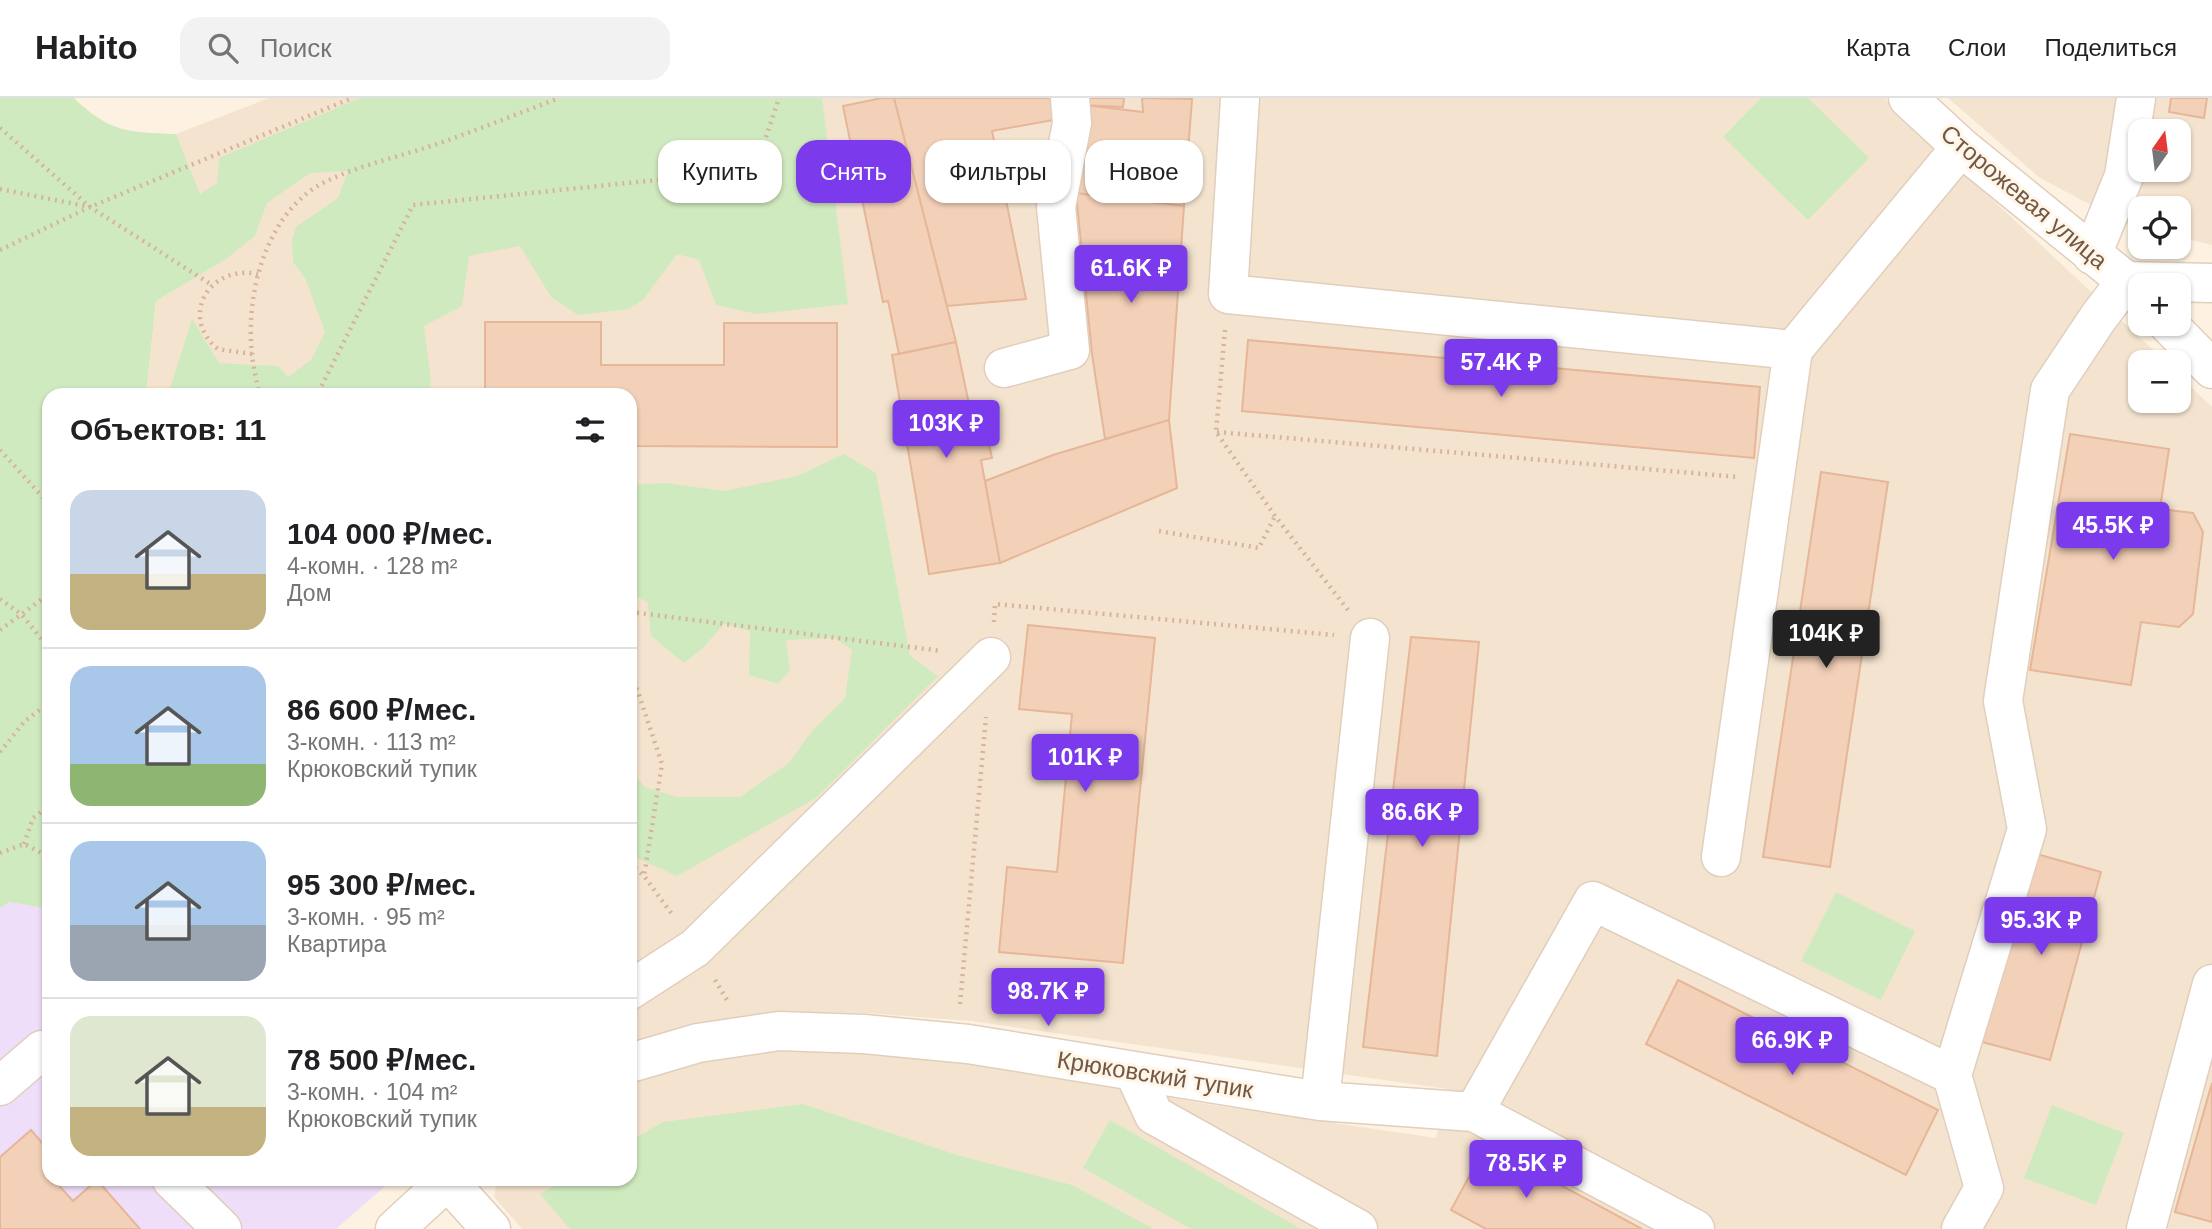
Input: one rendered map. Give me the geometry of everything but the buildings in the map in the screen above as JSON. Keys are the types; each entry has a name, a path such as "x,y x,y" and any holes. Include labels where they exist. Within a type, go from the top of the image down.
{"street":[{"path":"1004,368 1070,350 1056,207 1072,123 1070,98"},
{"path":"1240,98 1228,294 1793,350"},
{"name":"Сторожевая улица","path":"1908,98 1961,147 2128,285"},
{"path":"2092,255 2124,176 2136,98"},
{"path":"1721,857 1793,350 1961,147"},
{"path":"2191,285 2212,283"},
{"path":"1961,1229 1984,1188 1952,1075 2027,829 2003,701 2050,390 2098,318 2128,293"},
{"path":"2180,336 2212,369"},
{"path":"1320,1101 1370,638"},
{"path":"637,985 695,948 991,657"},
{"path":"1695,1229 1474,1111 1593,901 1952,1075"},
{"path":"2146,1229 2212,984"},
{"name":"Крюковский тупик","path":"637,1061 698,1043 779,1031 864,1034 968,1044 1320,1101 1474,1111"},
{"path":"0,1086 42,1049"},
{"path":"1134,1072 1154,1115 1358,1229"},
{"path":"179,1186 222,1229"},
{"path":"395,1229 441,1186"},
{"path":"452,1186 491,1229"}],"path":[{"path":"0,250 90,207 352,98"},
{"path":"258,388 251,354 251,316 258,274 272,236 294,203 327,180 442,142 559,98"},
{"path":"322,388 413,205 755,170 779,98"},
{"path":"0,128 90,207 212,285"},
{"path":"0,189 90,207"},
{"path":"251,354 218,349 204,332 200,318 202,303 212,285 231,273 244,271 258,274"},
{"path":"1228,294 1216,432 1275,516 1370,638"},
{"path":"1216,432 1775,481"},
{"path":"0,450 42,496"},
{"path":"1159,531 1259,548 1275,516"},
{"path":"0,599 22,614 42,639"},
{"path":"0,630 42,599"},
{"path":"637,613 991,657 995,604 1370,638"},
{"path":"637,689 662,764 644,876"},
{"path":"0,752 25,721 42,708"},
{"path":"960,1004 986,713"},
{"path":"24,844 33,818 42,812"},
{"path":"0,853 24,844 42,853"}],"shaded area":[{"path":"269,98 1884,98 2128,326 2128,336 2138,336 2153,350 2128,350 2128,413 2191,413 2191,387 2212,407 2212,1229 522,1229 494,1197 496,1186 637,1186 637,1079 705,1061 778,1049 864,1051 966,1062 1206,1104 1436,1138 1447,1089 971,1021 866,1013 777,1012 637,1042 637,388 147,388 156,301 225,259 176,134"},
{"path":"1948,98 2212,98 2212,245 2191,240 2191,196 2128,196 2127,224 2040,178"},
{"path":"9,902 42,908 42,1186 385,1186 336,1229 0,1229 0,908"}],"green space":[{"path":"0,98 74,98 99,118 121,128 176,134 200,194 217,183 219,158 360,98 822,98 827,140 796,140 796,203 835,203 848,304 757,314 716,305 699,260 677,254 643,300 629,309 578,315 551,297 520,246 469,256 462,306 424,326 430,388 170,388 192,319 219,363 278,366 288,377 311,360 325,332 305,278 293,262 292,239 296,227 338,198 348,171 310,173 267,203 255,236 226,259 156,301 147,388 42,388 42,908 9,902 0,908"},
{"path":"1761,98 1808,98 1869,158 1808,220 1723,137"},
{"path":"844,454 876,473 910,656 938,676 816,798 677,876 637,858 637,778 645,787 677,797 740,797 789,763 812,731 845,698 852,650 835,638 786,640 790,670 778,684 749,675 750,631 724,624 703,648 684,663 651,636 648,603 637,596 637,485 666,483 724,491 797,476"},
{"path":"1836,892 1915,931 1881,1000 1801,961"},
{"path":"803,1104 957,1155 1072,1185 1154,1229 570,1229 540,1194 554,1186 637,1186 637,1137 663,1122"},
{"path":"2052,1105 2124,1133 2096,1205 2024,1178"},
{"path":"1110,1120 1301,1229 1191,1229 1083,1168"}]}
